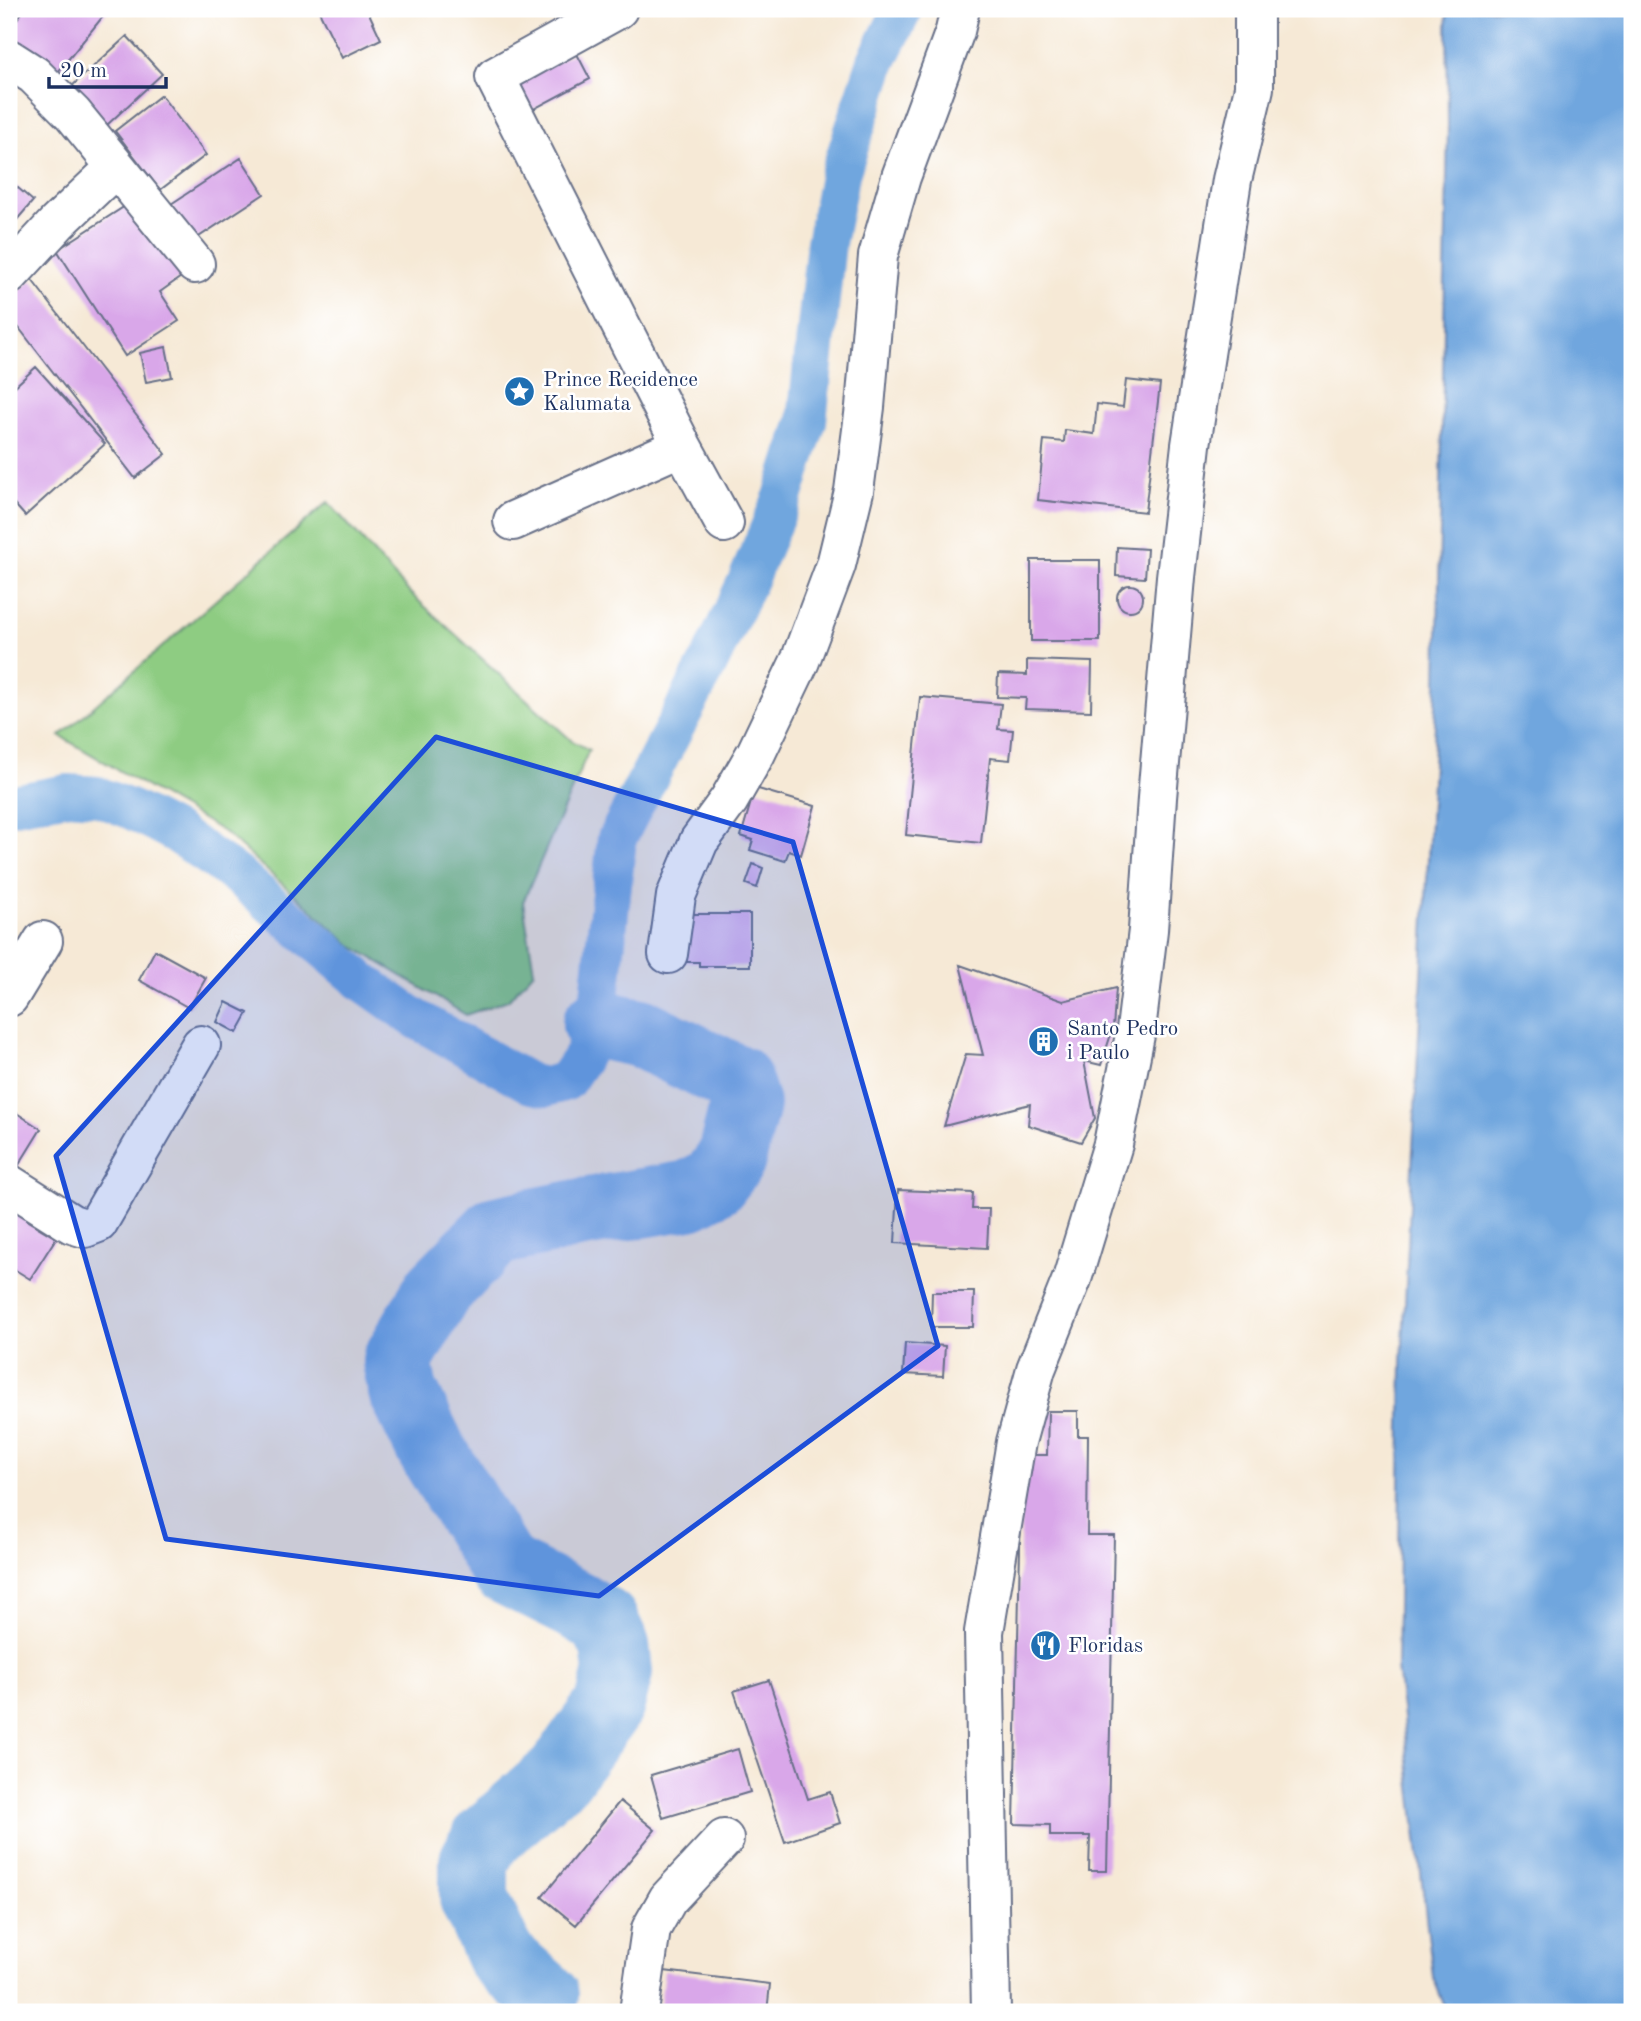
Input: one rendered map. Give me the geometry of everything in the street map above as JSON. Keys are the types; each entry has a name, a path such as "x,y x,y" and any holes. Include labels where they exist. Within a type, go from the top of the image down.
{"main road":[{"path":"668,954 676,897 699,841 729,800 756,753 800,662 836,565 854,491 865,407 878,256 901,177 955,31 960,9"},
{"path":"991,2012 984,1632 1016,1442 1036,1369 1072,1279 1113,1144 1136,1030 1148,930 1176,577 1189,458 1232,180 1254,88 1254,9"},
{"path":"608,11 495,77 723,523"},
{"path":"9,59 34,75 73,114 195,264"},
{"path":"9,275 57,223 115,167"},
{"path":"513,521 682,446"},
{"path":"9,997 43,941"},
{"path":"9,1184 72,1224 85,1228 98,1223 201,1045"},
{"path":"639,2012 651,1929 668,1899 724,1839"}],"highlighted area":[{"path":"436,737 793,842 938,1346 599,1596 166,1539 56,1156"}],"green space":[{"path":"328,502 409,592 571,740 589,750 523,902 534,971 508,1000 466,1015 352,946 224,832 60,736"}],"water":[{"path":"1447,9 1632,9 1632,2012 1447,2012 1433,1977 1397,1667 1402,1361 1437,685 1448,124"}],"building":[{"path":"25,9 109,9 54,77 9,40 9,29"},
{"path":"318,9 367,9 381,39 342,58"},
{"path":"127,36 162,74 107,125 72,86"},
{"path":"576,52 590,79 532,110 517,83"},
{"path":"161,95 206,155 160,190 115,131"},
{"path":"241,158 264,194 194,240 171,204"},
{"path":"9,180 33,201 9,229"},
{"path":"133,201 181,277 160,292 179,321 125,356 57,250"},
{"path":"32,280 166,454 135,478 9,315 9,298"},
{"path":"166,347 172,377 146,382 140,353"},
{"path":"36,367 105,444 25,516 9,498 9,386 12,389"},
{"path":"1126,380 1160,384 1145,512 1038,500 1044,440 1064,442 1065,430 1094,434 1097,404 1123,407"},
{"path":"1117,547 1147,549 1145,578 1116,576"},
{"path":"1031,560 1100,560 1100,641 1031,641"},
{"path":"1130,585 1140,588 1143,598 1140,608 1130,611 1120,608 1117,598 1120,588"},
{"path":"1027,660 1092,662 1091,711 1025,709 1026,698 997,697 998,674 1027,675"},
{"path":"920,697 1001,704 998,729 1013,730 1010,760 990,758 981,843 906,835"},
{"path":"755,788 815,806 801,855 789,851 785,861 750,850 753,840 741,836"},
{"path":"753,864 763,868 757,888 746,884"},
{"path":"679,914 750,914 750,966 699,966 699,962 679,962"},
{"path":"155,950 206,978 189,1008 139,980"},
{"name":"Santo Pedro i Paulo","path":"960,965 1063,1001 1116,988 1113,1028 1101,1065 1084,1061 1095,1118 1081,1142 1028,1125 1030,1104 944,1126 966,1054 983,1055"},
{"path":"226,1002 248,1013 237,1033 217,1022"},
{"path":"9,1108 41,1129 12,1176 9,1174"},
{"path":"898,1190 973,1193 972,1209 989,1209 987,1248 895,1243"},
{"path":"9,1200 30,1214 26,1220 56,1238 30,1279 9,1266"},
{"path":"932,1292 974,1292 973,1327 931,1327"},
{"path":"905,1343 945,1346 943,1376 903,1374"},
{"path":"1048,1411 1078,1411 1078,1436 1088,1436 1087,1535 1114,1535 1107,1871 1089,1871 1090,1836 1050,1836 1050,1825 1014,1824 1022,1455 1047,1455"},
{"path":"769,1680 808,1799 830,1792 840,1823 785,1842 734,1691"},
{"path":"738,1749 750,1792 663,1818 651,1775"},
{"path":"620,1801 655,1830 576,1925 542,1897"},
{"path":"664,1971 770,1984 767,2012 659,2012"}],"waterway":[{"path":"9,805 68,794 97,796 132,810 176,833 238,876 362,981 413,1017 531,1084 546,1087 566,1081 581,1059 597,1024 617,838 710,660 747,582 783,497 807,421 826,243 839,177 877,61 903,9"},
{"path":"544,1995 500,1956 474,1898 474,1861 486,1839 560,1774 610,1704 618,1672 615,1646 604,1622 504,1569 431,1449 403,1391 397,1361 438,1290 496,1231 689,1195 715,1181 731,1159 745,1104 737,1080 641,1033 597,1024"}],"place":[{"name":"Prince Recidence Kalumata","path":"520,392"},
{"name":"Santo Pedro i Paulo","path":"1044,1041"},
{"name":"Floridas","path":"1045,1646"}]}
